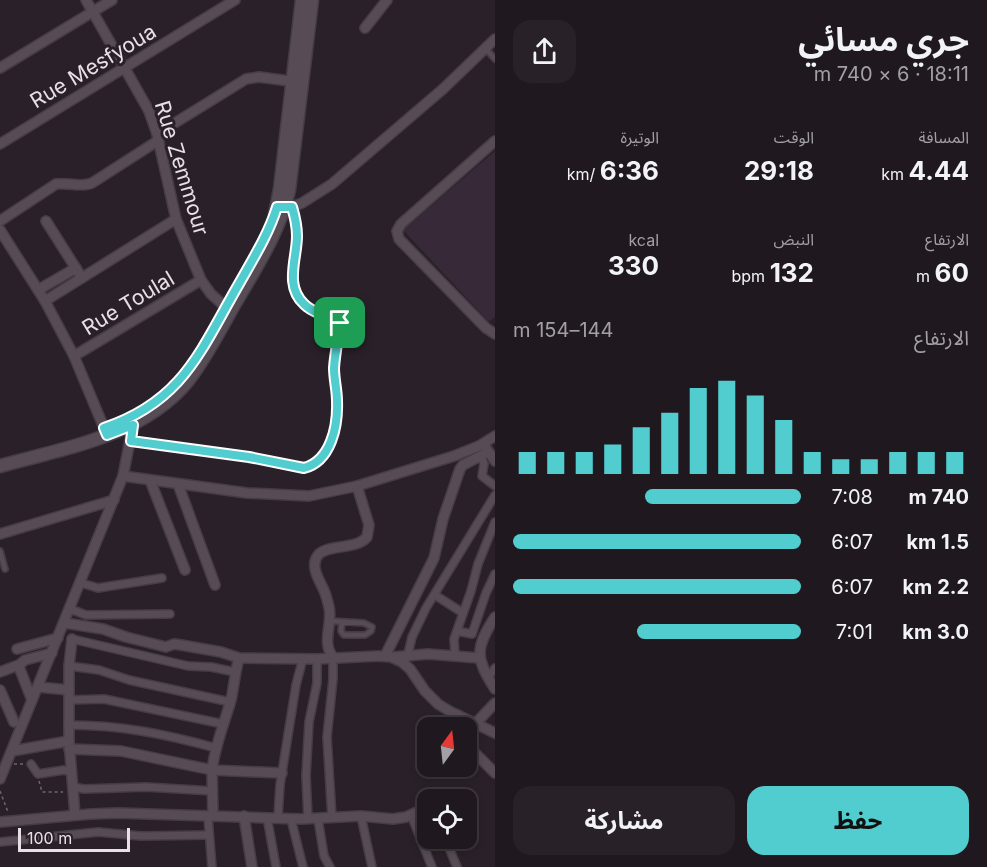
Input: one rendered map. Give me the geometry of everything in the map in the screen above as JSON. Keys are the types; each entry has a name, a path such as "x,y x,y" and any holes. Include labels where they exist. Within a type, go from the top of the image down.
{"main road":[{"path":"0,466 105,431 143,415 171,398 188,381 201,362 228,309 275,233 290,190 302,0"},
{"path":"298,82 312,0"},
{"path":"0,458 133,425 143,415"}],"street":[{"name":"Rue Zemmour","path":"86,0 149,111 158,137 176,219 201,280 211,294 228,309"},
{"path":"0,68 112,0"},
{"name":"Rue Mesfyoua","path":"0,144 235,0"},
{"path":"365,28 387,0"},
{"path":"285,207 332,184 347,172 442,90 495,39"},
{"path":"0,220 56,184 84,186 92,183 246,79 259,77 298,82"},
{"path":"495,141 401,224 397,231 399,239 486,328 495,334"},
{"path":"45,301 176,219"},
{"path":"46,221 82,278"},
{"path":"0,230 45,301 74,356 105,431"},
{"path":"38,290 76,268"},
{"name":"Rue Toulal","path":"74,356 201,280"},
{"path":"0,779 114,500 123,476 133,425"},
{"path":"388,657 428,571 460,469 484,450 495,436"},
{"path":"123,476 178,484 309,496 357,486 454,456 484,450"},
{"path":"484,450 495,461"},
{"path":"484,450 482,476 495,486"},
{"path":"150,480 185,570"},
{"path":"178,484 215,585"},
{"path":"332,818 327,736 333,680 333,657 327,643 331,621 325,593 316,573 316,559 322,552 362,542 367,537 369,525 357,486"},
{"path":"462,717 432,698 406,660 412,638 435,595 495,495"},
{"path":"1,531 114,500"},
{"path":"455,656 454,639 478,564 495,522"},
{"path":"457,631 472,634 495,574"},
{"path":"81,583 98,588 162,578"},
{"path":"435,595 463,613"},
{"path":"70,609 86,615 170,614"},
{"path":"495,616 480,646 479,658 482,668 495,689"},
{"path":"65,622 103,628 126,637 166,647 174,644 181,645 221,652 239,658 388,657 406,660 428,654 479,658"},
{"path":"17,649 58,639"},
{"path":"75,815 68,725 72,639 188,666 211,667 235,672"},
{"path":"0,672 18,666 26,660 52,653"},
{"path":"212,867 209,834 213,791 212,770 239,658"},
{"path":"278,818 282,773 296,685 303,658"},
{"path":"308,819 306,776 309,722 317,683 317,659"},
{"path":"18,666 32,700"},
{"path":"69,666 99,670 129,680 230,702"},
{"path":"488,678 495,668"},
{"path":"38,687 223,724"},
{"path":"0,690 14,722"},
{"path":"477,722 495,703"},
{"path":"477,724 495,733"},
{"path":"68,725 104,725 137,729 216,748"},
{"path":"12,751 69,745 121,751 212,770 282,773"},
{"path":"477,755 495,773"},
{"path":"31,764 38,774 64,770 70,772"},
{"path":"73,790 146,787 213,791"},
{"path":"0,822 118,813 291,819 361,816 393,819 417,812"},
{"path":"411,815 432,867"},
{"path":"244,816 252,867"},
{"path":"361,816 372,867"},
{"path":"267,817 276,867"},
{"path":"291,819 303,867"},
{"path":"318,819 324,856 330,867"},
{"path":"0,842 98,832 141,836 209,834"},
{"path":"450,849 457,867"}],"lane":[{"path":"486,49 495,59"},
{"path":"131,441 249,457 304,468 311,466 325,453 333,436 337,411 334,370 340,326 338,322 309,309 297,295 292,278 297,235 285,207"},
{"path":"0,551 5,569"},
{"path":"331,621 366,623 372,627 371,631 365,635 344,636 341,631 342,622"}],"path":[{"path":"7,764 31,764"},
{"path":"38,774 42,792 73,790"},
{"path":"0,791 3,793 11,821"}],"shaded area":[{"path":"495,151 495,317 490,321 403,230"}],"route":[{"path":"277,207 292,207 296,220 297,235 292,278 297,295 304,305 340,323 334,370 337,411 333,436 325,453 311,466 304,468 249,457 131,441 133,425 107,435 104,428 132,417 154,404 164,397 189,370 262,242 277,207"}]}
